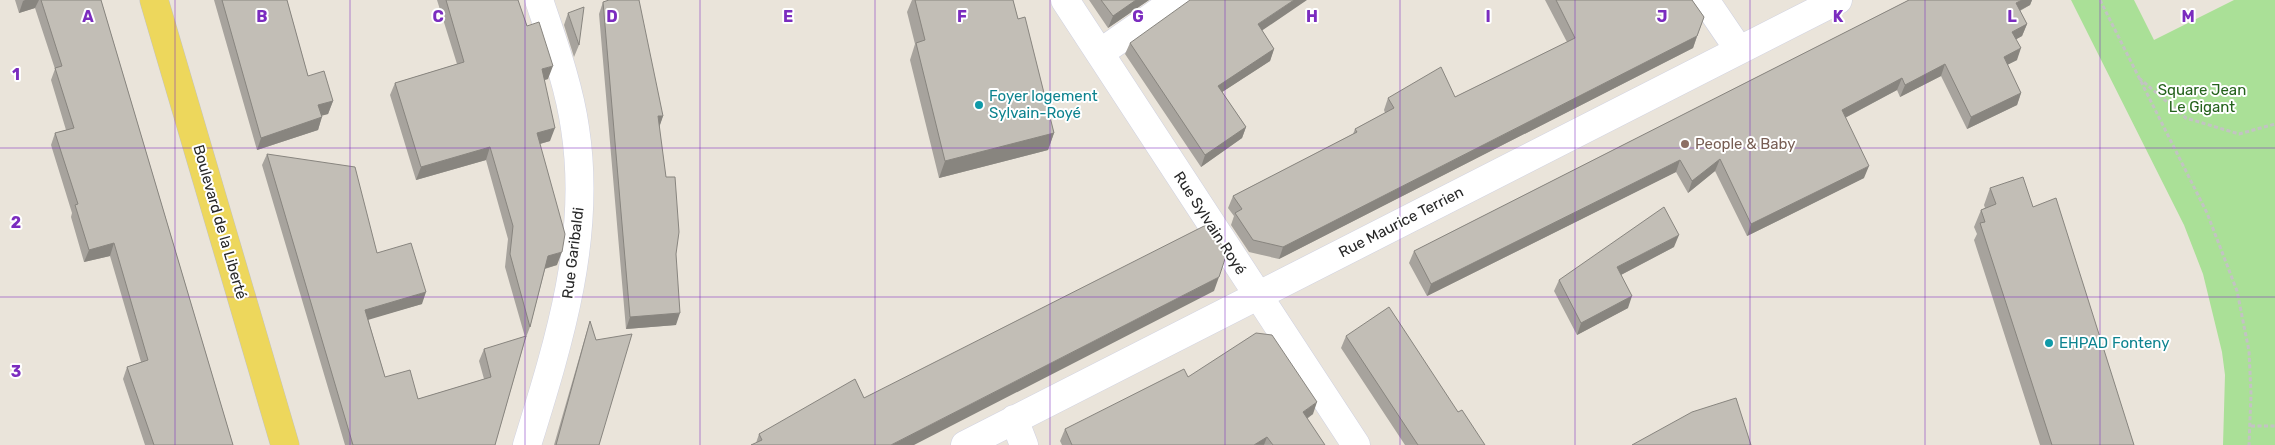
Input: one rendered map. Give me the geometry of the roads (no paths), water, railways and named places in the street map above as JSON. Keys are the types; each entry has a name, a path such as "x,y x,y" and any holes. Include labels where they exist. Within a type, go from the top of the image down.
{"main road":[{"name":"Boulevard de la Liberté","path":"154,0 285,445"}],"street":[{"name":"Rue Garibaldi","path":"527,445 560,333 574,269 580,206 575,128 558,59 539,0"},
{"name":"Rue Sylvain Royé","path":"1065,0 1356,445"},
{"path":"1100,53 1176,0"},
{"path":"1705,0 1739,50"},
{"name":"Rue Maurice Terrien","path":"965,445 1838,0"},
{"path":"1014,419 1024,445"}],"place":[{"name":"Foyer logement Sylvain-Royé","path":"979,105"},
{"name":"People & Baby","path":"1685,144"},
{"name":"EHPAD Fonteny","path":"2049,343"}],"park label":[{"name":"Square Jean Le Gigant","path":"2202,98"}]}
